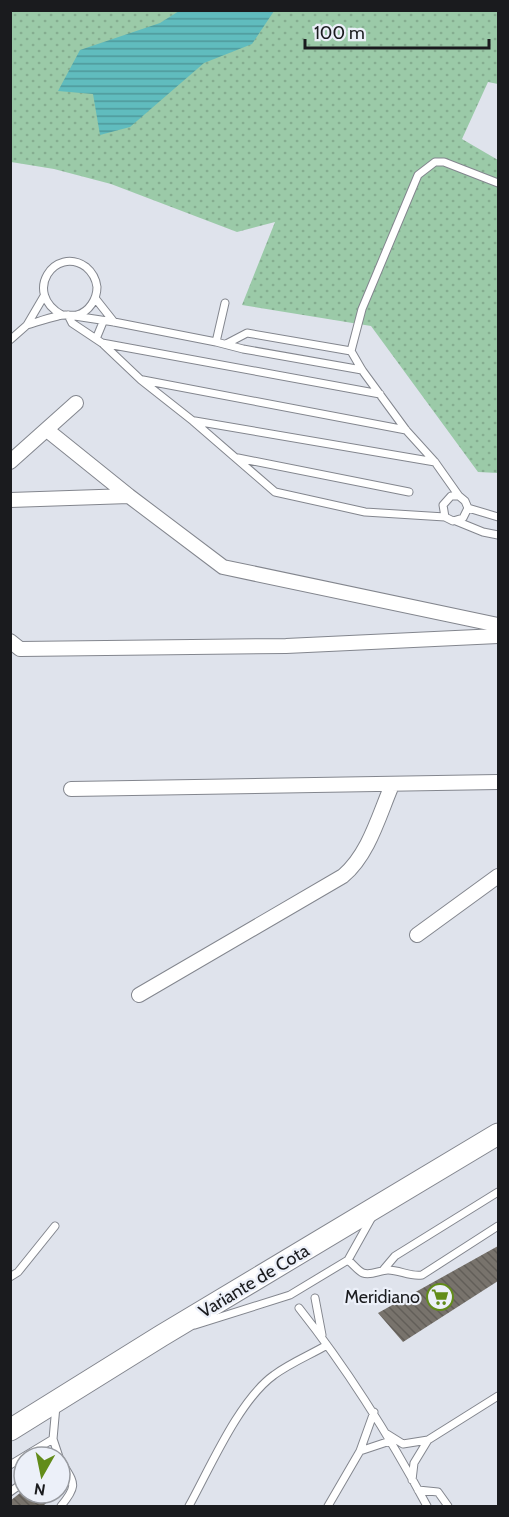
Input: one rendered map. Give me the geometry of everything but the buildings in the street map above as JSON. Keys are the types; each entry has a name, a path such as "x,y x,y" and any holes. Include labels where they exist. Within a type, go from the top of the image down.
{"main road":[{"name":"Variante de Cota","path":"10,1430 498,1134"}],"street":[{"path":"10,462 76,403"},
{"path":"47,430 223,567 498,625"},
{"path":"10,500 129,496"},
{"path":"10,641 20,649 286,646 498,636"},
{"path":"71,789 498,782"},
{"path":"139,995 343,876 354,867 362,855 392,785"},
{"path":"417,935 498,876"}],"lane":[{"path":"456,521 466,515 468,508 465,501 435,462 406,430 362,370 351,351 362,309 418,175 435,162 444,162 498,183"},
{"path":"27,325 65,315 78,315 86,310 95,298 97,284 87,268 78,263 59,264 45,278 44,296 53,310 65,315 114,322 243,349 362,370"},
{"path":"10,339 27,325 44,296"},
{"path":"95,298 114,322"},
{"path":"216,342 225,303"},
{"path":"65,315 72,323 99,341 141,380 276,492 365,512 446,517 498,535"},
{"path":"99,341 104,322"},
{"path":"226,344 247,333 351,351"},
{"path":"99,341 380,394"},
{"path":"141,380 406,430"},
{"path":"193,421 435,462"},
{"path":"237,458 409,492"},
{"path":"446,517 442,509 444,501 451,496 459,496"},
{"path":"468,508 498,517"},
{"path":"384,1269 395,1256 498,1192"},
{"path":"162,1336 294,1302 348,1260 378,1207"},
{"path":"10,1277 18,1272 55,1226"},
{"path":"348,1260 362,1273 368,1274 384,1269 400,1270 414,1276 422,1275 498,1226"},
{"path":"315,1298 322,1338"},
{"path":"294,1302 374,1413 427,1506"},
{"path":"189,1506 241,1411 255,1391 274,1375 327,1345"},
{"path":"385,1432 403,1444 428,1440 498,1396"},
{"path":"55,1445 53,1439 56,1403"},
{"path":"328,1506 360,1451 374,1413"},
{"path":"10,1465 53,1439"},
{"path":"412,1480 414,1463 428,1440"},
{"path":"360,1451 390,1442"},
{"path":"418,1490 438,1492 448,1506"}],"green space":[{"path":"10,11 498,11 498,84 488,82 462,139 498,160 498,473 478,472 371,326 242,305 275,222 237,232 111,184 54,169 11,162"}],"water":[{"path":"179,11 274,11 252,44 204,63 130,127 100,135 93,94 58,91 80,50 160,23"}],"place":[{"name":"Meridiano","path":"440,1297"}]}
